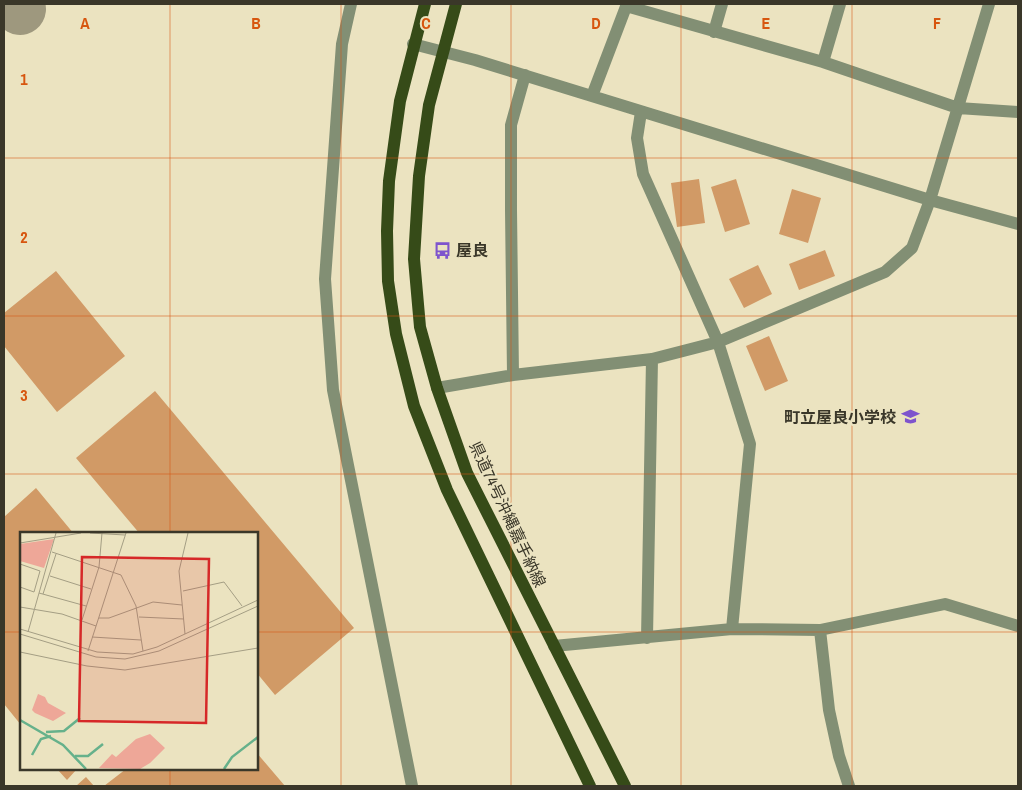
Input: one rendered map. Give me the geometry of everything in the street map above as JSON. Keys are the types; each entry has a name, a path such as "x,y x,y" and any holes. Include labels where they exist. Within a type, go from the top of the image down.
{"main road":[{"path":"424,4 400,101 389,180 388,280 396,334 414,406 447,490 590,786"},
{"name":"県道74号沖縄嘉手納線","path":"456,4 429,105 418,176 414,259 420,327 437,388 467,473 625,786"}],"street":[{"path":"351,4 342,44 325,279 333,390 412,786"},
{"path":"714,32 722,4"},
{"path":"823,62 840,4"},
{"path":"437,388 513,374 652,360 718,342 885,272 912,248 930,200 989,4"},
{"path":"592,96 627,5 714,32 823,62 958,108 1018,112"},
{"path":"413,44 525,75 930,200 1018,224"},
{"path":"513,374 510,210 511,125 525,75"},
{"path":"641,112 637,138 643,174 718,342 750,444 732,629"},
{"path":"647,638 652,360"},
{"path":"554,646 732,629 820,630 945,604 1018,626"},
{"path":"820,630 829,710 839,756 849,786"}],"building":[{"path":"699,179 705,223 677,227 671,183"},
{"path":"736,179 750,224 725,232 711,187"},
{"path":"792,189 821,198 808,243 779,234"},
{"path":"825,250 835,276 799,290 789,264"},
{"path":"758,265 772,294 744,308 729,279"},
{"path":"56,271 125,356 57,412 4,346 4,313"},
{"path":"769,336 788,381 765,391 746,346"},
{"path":"155,391 354,628 275,695 258,674 258,532 138,532 76,458"},
{"path":"36,488 72,532 20,532 20,724 4,704 4,517"},
{"path":"258,754 285,786 104,786 125,770 258,770"},
{"path":"58,770 76,770 67,780"},
{"path":"86,777 94,786 76,786"}],"taxiway":[{"path":"16,4 20,9"}],"place":[{"name":"屋良","path":"442,250"},
{"name":"町立屋良小学校","path":"910,417"}]}
